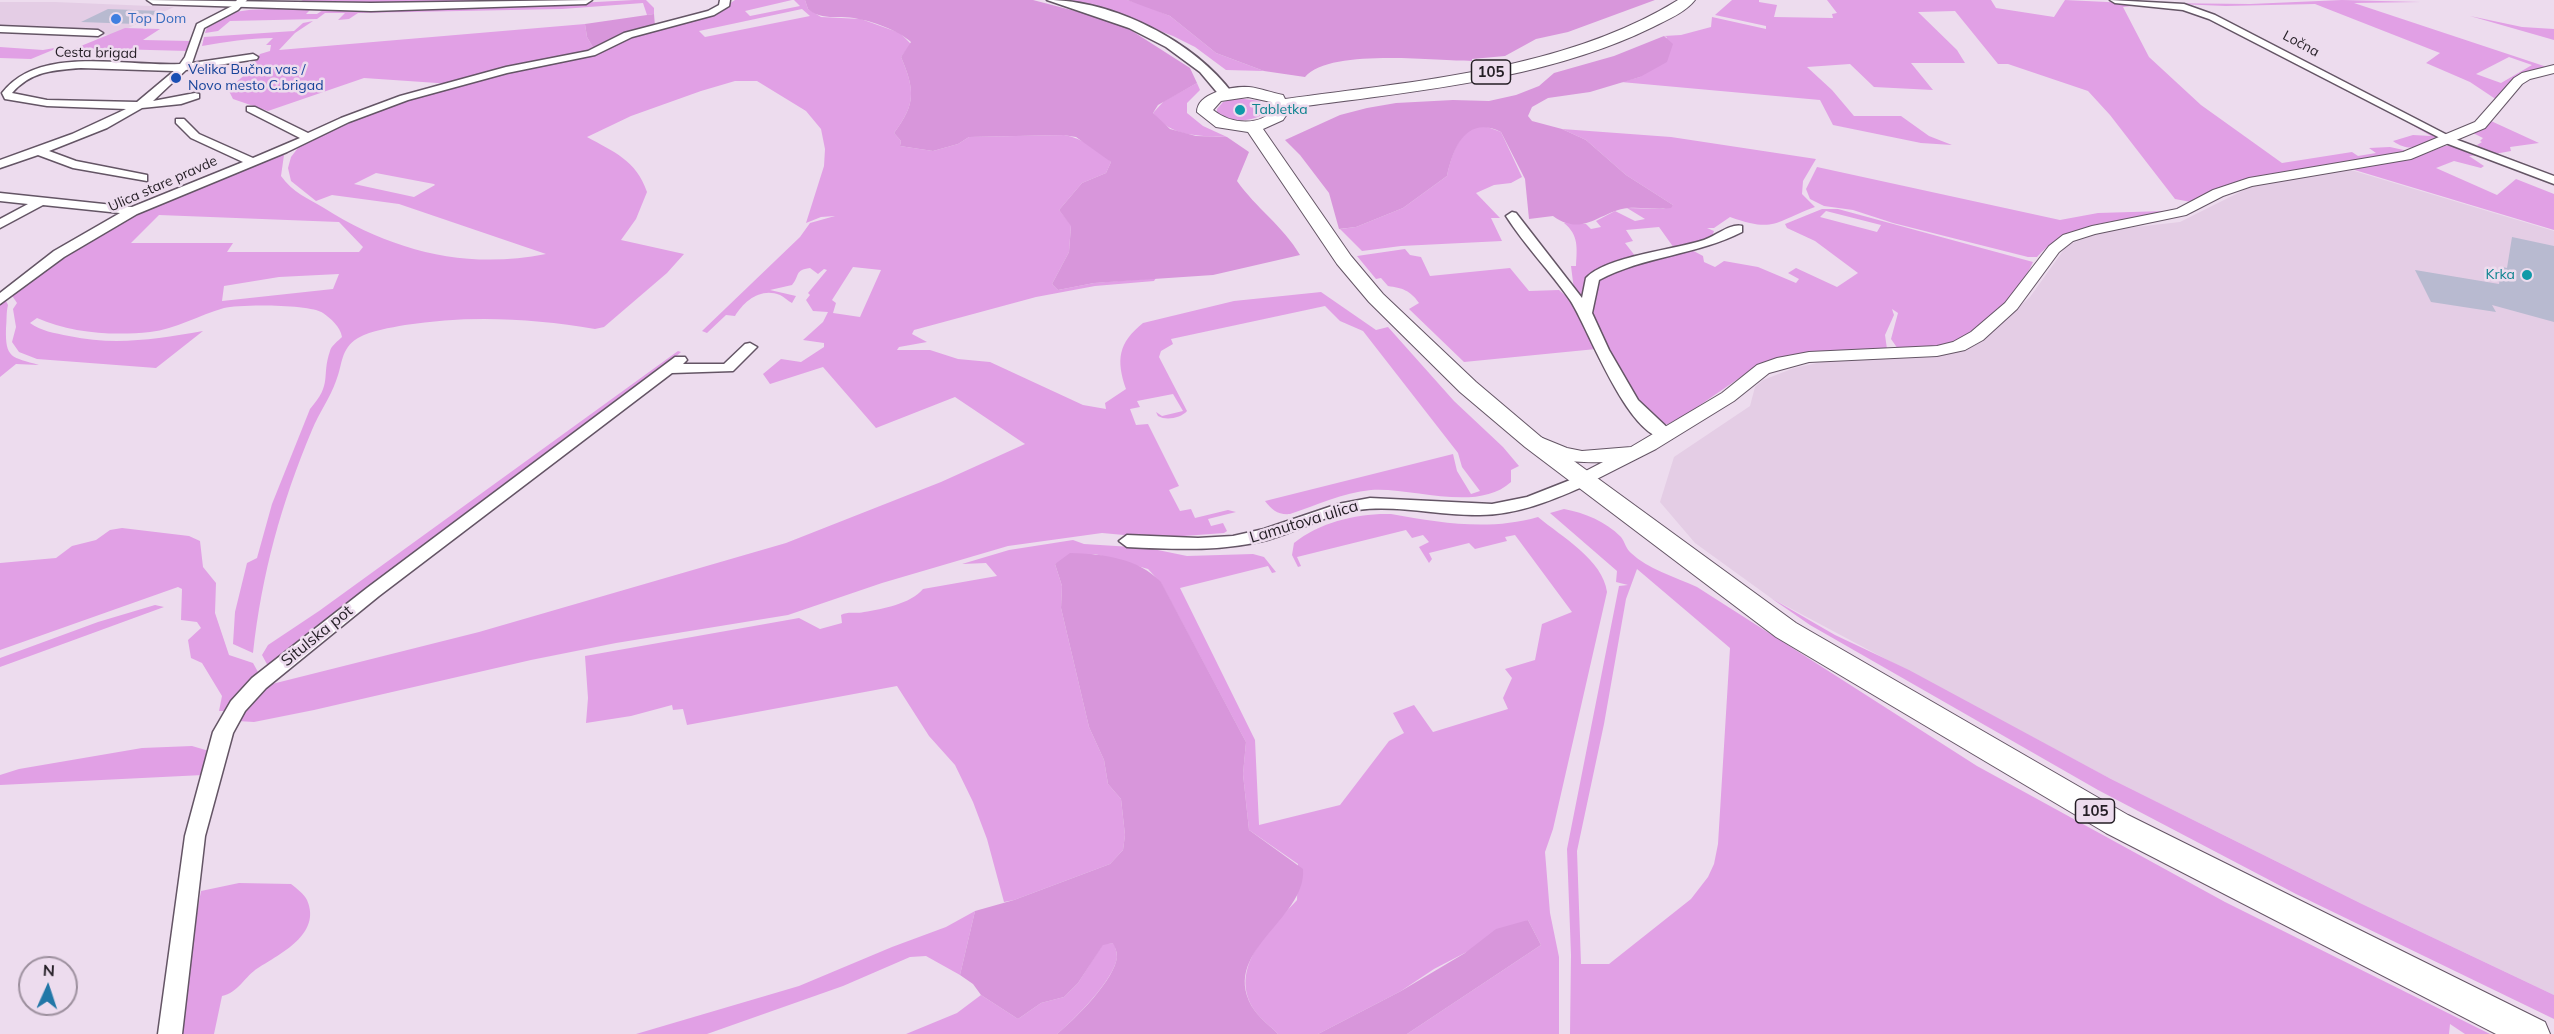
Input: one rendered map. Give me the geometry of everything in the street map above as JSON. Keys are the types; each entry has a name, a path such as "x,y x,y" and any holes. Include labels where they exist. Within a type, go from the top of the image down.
{"main road":[{"path":"153,0 438,6 586,0"},
{"path":"1053,0 1126,21 1174,47 1203,68 1226,94"},
{"name":"105","path":"1282,104 1444,80 1574,54 1644,27 1688,0"},
{"path":"1260,93 1282,104 1283,109 1274,119 1252,125 1228,124 1209,117 1205,107 1209,101 1226,94 1260,93"},
{"name":"105","path":"1252,125 1344,260 1376,298 1468,387 1583,480 1786,630 2117,824 2532,1034"}],"street":[{"name":"Ulica stare pravde","path":"0,300 59,254 133,211 382,106 533,63 591,53 638,31 711,13 724,6 725,0"},
{"name":"Ločna","path":"2115,0 2184,7 2212,17 2449,139 2554,180"},
{"name":"Cesta brigad","path":"0,164 96,127 153,95 182,67 194,48 200,26 241,2"},
{"path":"0,29 98,33"},
{"name":"Cesta brigad","path":"195,96 176,104 136,106 33,102 9,97 7,93 13,83 21,78 56,66 182,67 253,57"},
{"path":"1583,480 1667,435 1728,397 1763,369 1809,357 1937,351 1967,342 2017,301 2044,261 2068,238 2116,225 2173,215 2249,182 2406,156 2480,125 2518,81 2526,76 2554,69"},
{"path":"251,109 309,138"},
{"name":"Ulica stare pravde","path":"180,121 195,136 253,162"},
{"path":"37,150 73,164 143,178"},
{"path":"0,197 133,211"},
{"path":"0,224 38,202"},
{"path":"1512,216 1526,239 1586,312 1612,373 1629,399 1649,424 1667,435"},
{"path":"1586,312 1593,278 1604,271 1654,254 1709,243 1738,229"},
{"name":"Situlska pot","path":"170,1034 195,836 223,732 238,706 259,683 397,572 675,364 728,368 750,347"},
{"path":"1500,414 1541,444 1574,456 1611,456 1650,445"},
{"name":"Lamutova ulica","path":"1127,541 1224,544 1268,534 1332,511 1377,502 1479,510 1502,508 1531,503 1583,480"}],"shaded area":[{"path":"520,0 412,3 301,1"},
{"path":"646,0 654,8 654,14 647,15 643,3 562,9 358,13 349,19 338,20 345,13 325,13 317,19 230,21 218,31 205,33 211,23 222,16 252,10 310,10 306,14 317,14 323,10 501,7"},
{"path":"735,0 792,0 745,11 750,16 800,6 794,0 805,0 808,9 821,17 861,19 900,33 911,44 901,57 909,79 911,96 906,114 894,133 901,141 900,146 933,151 958,144 969,137 1064,135 1089,145 1111,162 1106,173 1082,183 1059,210 1071,225 1069,252 1052,284 1058,290 1094,283 1156,278 1154,281 1095,286 1036,297 914,330 912,334 927,342 899,347 897,350 930,350 958,359 990,362 1083,405 1106,409 1105,403 1126,389 1121,369 1121,353 1128,338 1143,323 1234,301 1321,292 1376,330 1388,327 1454,401 1503,447 1519,466 1511,470 1511,482 1497,491 1481,496 1444,496 1371,490 1340,497 1290,514 1279,513 1270,507 1265,501 1453,454 1457,471 1471,494 1480,491 1462,467 1458,453 1363,331 1340,321 1325,306 1171,339 1173,344 1161,351 1159,357 1187,411 1173,418 1158,416 1156,412 1162,416 1183,411 1173,394 1137,401 1140,407 1130,409 1136,425 1148,424 1179,486 1169,490 1180,511 1191,509 1195,518 1228,510 1236,512 1208,519 1211,526 1223,523 1227,531 1224,533 1157,538 1102,533 1008,546 882,583 788,615 616,643 531,660 314,710 254,722 237,721 264,686 479,632 786,543 941,482 1025,444 955,397 876,428 823,367 770,384 763,374 781,359 801,362 824,347 824,343 803,340 823,322 828,312 813,311 806,300 810,295 808,293 827,270 824,269 818,274 810,268 805,269 799,272 792,285 770,290 796,296 792,303 773,293 760,294 743,305 735,316 726,315 707,333 702,331 800,237 810,223 835,216 821,217 806,223 824,166 825,149 821,129 806,111 757,81 735,81 701,91 631,116 587,137 630,164 637,172 647,192 636,219 621,240 684,254 667,273 604,327 595,329 524,320 452,320 375,331 352,342 345,352 334,387 301,458 282,512 267,567 253,653 233,644 235,612 247,563 257,558 272,504 310,409 322,393 331,349 342,337 337,326 323,313 316,310 259,305 224,308 169,328 150,332 92,332 63,327 37,318 30,323 53,333 103,341 152,339 203,331 156,368 37,359 19,352 12,342 16,327 13,309 17,303 11,294 46,266 135,213 277,155 284,155 281,176 296,191 350,223 403,246 459,258 487,260 546,254 399,204 332,195 316,201 291,181 288,168 291,157 301,144 381,107 506,71 582,57 616,42 726,6","holes":["802,9 810,16 705,37 699,31","376,173 435,185 414,197 354,184","159,215 339,222 363,247 359,252 227,252 233,243 131,243","853,267 881,270 860,317 833,313 836,303 832,300","339,274 333,289 222,301 224,286 279,277"]},
{"path":"805,0 1033,0 1098,17 1129,29 1190,68 1197,83 1158,105 1153,113 1170,129 1196,136 1227,137 1249,152 1237,181 1286,235 1300,255 1213,275 1094,283 1058,290 1052,284 1069,252 1071,226 1059,210 1082,183 1106,173 1111,162 1076,137 1063,135 969,137 958,144 933,151 900,146 901,141 894,133 906,114 911,97 909,79 901,57 911,42 892,30 869,21 813,13 808,9"},
{"path":"1068,0 1127,0 1141,4 1170,16 1216,53 1264,71 1226,70 1195,47 1173,36 1108,11"},
{"path":"1127,0 1655,0 1568,32 1536,39 1505,56 1472,59 1472,61 1409,58 1359,59 1336,62 1318,68 1305,77 1264,71 1216,53 1170,16"},
{"path":"1732,0 1759,0 1759,2 1777,5 1774,17 1833,18 1832,14 1837,13 1827,0 1991,0 1996,8 2054,17 2065,0 2149,4 2123,7 2149,57 2201,105 2282,163 2352,152 2358,156 2376,153 2369,148 2390,147 2408,151 2270,174 2213,190 2191,202 2175,199 2110,115 2088,91 2008,64 1998,64 1955,11 1918,12 1957,50 1965,63 1911,63 1933,90 1874,87 1850,64 1807,67 1832,90 1854,116 1901,116 1929,136 1952,145 1921,143 1833,125 1820,100 1621,82 1640,77 1667,37 1664,36 1681,35 1711,27 1712,17 1766,29 1766,26 1715,15"},
{"path":"2342,0 2421,2 2354,3 2550,68 2513,80 2497,100 2470,82 2426,63 2440,53 2315,4 2226,6 2154,3 2250,4","holes":["2509,57 2532,65 2501,83 2476,74"]},
{"path":"0,2 174,7 113,35 0,30"},
{"path":"654,14 655,26 595,51 587,37 585,24"},
{"path":"2470,16 2522,27 2554,29 2554,40"},
{"path":"313,21 295,33 279,50 585,24 587,37 595,51 452,84 364,78 268,111 233,99 228,89 247,73 260,54 270,51 271,45 266,45 273,38 246,39 202,46 204,37 294,31 303,23"},
{"path":"125,28 160,29 143,40 190,41 188,51 76,48"},
{"path":"1664,36 1673,44 1667,62 1640,77 1590,92 1548,98 1532,107 1528,116 1532,121 1562,129 1586,140 1626,175 1673,205 1671,208 1628,208 1583,224 1564,222 1553,216 1529,219 1525,179 1501,132 1479,128 1470,131 1457,145 1447,176 1403,208 1356,227 1339,229 1329,193 1300,155 1285,140 1340,115 1367,108 1396,103 1489,101 1516,95 1539,86 1554,73 1614,56"},
{"path":"0,47 43,50 60,47 31,59 0,58"},
{"path":"1197,83 1200,90 1187,103 1187,113 1203,126 1227,137 1186,134 1168,127 1153,113 1164,101"},
{"path":"1237,98 1260,101 1267,111 1256,118 1242,120 1222,116 1217,112 1223,102"},
{"path":"2412,120 2442,137 2412,148 2393,141 2413,135 2431,136 2407,122"},
{"path":"2491,121 2539,143 2510,147 2511,151 2489,155 2477,145 2482,142 2480,141 2483,138 2471,132"},
{"path":"1482,125 1501,132 1522,177 1511,183 1494,185 1476,193 1500,218 1491,218 1502,241 1401,246 1362,251 1340,229 1356,227 1403,208 1447,176 1457,144 1467,132"},
{"path":"1562,129 1671,137 1816,159 1803,181 1802,194 1815,207 1774,224 1766,225 1730,217 1714,228 1707,228 1714,231 1712,237 1674,248 1659,227 1626,230 1633,241 1625,243 1636,257 1600,270 1586,300 1579,299 1574,290 1571,266 1576,266 1576,242 1572,232 1564,223 1586,224 1591,229 1601,227 1596,221 1615,211 1635,221 1645,219 1627,208 1663,209 1673,205 1626,175 1586,140"},
{"path":"2445,146 2457,146 2479,155 2469,156 2484,166 2481,168 2454,161 2436,168 2497,195 2516,179 2554,194 2554,230 2348,168 2409,160"},
{"path":"1817,167 2060,220 2098,213 2165,211 2152,216 2104,223 2079,230 2056,241 2037,257 2028,257 1893,223 1853,210 1824,206 1810,199 1806,189"},
{"name":"Krka","path":"2351,170 2554,231 2554,995 2362,904 2111,779 1771,598 1695,543 1660,502 1674,457 1750,406 1755,387 1763,380 1794,368 1822,362 1958,351 1976,345 2030,297 2065,248 2072,243 2109,230 2180,222 2254,185 2311,174"},
{"path":"1822,209 1838,209 2033,262 2009,299 1986,323 1961,341 1943,347 1898,349 1891,339 1898,313 1892,309 1894,315 1885,335 1887,349 1751,370 1687,414 1668,424 1661,424 1630,394 1590,318 1594,285 1606,272 1690,249 1703,256 1704,262 1715,267 1724,261 1758,267 1796,283 1799,279 1788,273 1796,268 1837,287 1858,273 1815,241 1787,228 1785,224","holes":["1826,211 1881,225 1877,232 1820,217"]},
{"path":"1405,249 1410,255 1421,257 1430,276 1510,268 1529,291 1559,290 1575,304 1596,349 1464,362 1409,309 1419,303 1409,292 1388,286 1381,278 1376,279 1357,256"},
{"path":"5,299 8,305 6,338 9,351 16,358 39,365 16,364 0,377 0,303"},
{"path":"678,351 681,352 664,367 269,668 262,655 268,645 319,611"},
{"path":"1564,509 1587,515 1601,522 1615,531 1629,551 1645,564 1697,587 1977,766 2225,902 2490,1034 2465,1034 2450,1024 2449,1034 1570,1034 1571,955 1567,849 1619,586 1628,585 1616,582 1617,571 1550,513","holes":["1637,569 1730,648 1718,844 1714,864 1708,877 1691,899 1609,964 1581,964 1577,851 1604,724 1626,599"]},
{"path":"1391,514 1447,523 1483,525 1538,517 1590,559 1604,580 1607,592 1553,829 1545,852 1550,913 1559,957 1559,1034 1407,1034 1541,945 1528,920 1434,969 1401,991 1318,1034 1278,1034 1257,1014 1247,995 1246,980 1249,965 1255,950 1265,936 1297,900 1298,864 1249,830 1243,774 1246,742 1161,583 1148,569 1095,554 1055,564 1062,586 1061,608 1089,727 1104,760 1108,784 1121,799 1125,835 1123,850 1110,864 1014,900 1004,902 987,839 973,802 955,765 929,736 897,686 687,725 683,709 673,710 672,705 631,716 586,723 588,698 585,656 799,618 820,629 842,623 841,615 896,605 923,589 997,576 986,563 962,564 1009,550 1073,540 1084,544 1148,548 1187,556 1253,554 1264,557 1276,572 1272,573 1268,566 1180,588 1255,740 1259,825 1340,805 1389,741 1404,733 1393,713 1414,705 1433,732 1508,709 1503,698 1512,678 1505,669 1535,660 1542,624 1572,612 1515,535 1505,537 1507,541 1475,549 1469,543 1429,553 1432,559 1429,563 1419,547 1429,542 1423,535 1412,538 1406,530 1297,557 1301,566 1298,567 1292,555 1294,543 1327,524 1353,517"},
{"path":"122,528 189,536 200,541 203,567 216,583 215,613 229,655 253,663 258,672 257,677 226,711 219,711 222,696 202,663 191,658 188,640 201,628 197,622 181,620 182,589 178,587 0,650 0,563 56,558 72,546 96,540 110,530"},
{"path":"1070,553 1119,559 1142,567 1161,582 1246,742 1243,774 1249,830 1303,869 1300,887 1292,905 1254,954 1246,972 1246,990 1255,1011 1278,1034 1057,1034 1083,1009 1110,976 1117,956 1113,943 1103,945 1078,983 1064,997 1041,1003 1018,1019 981,995 973,984 960,975 975,911 1014,900 1110,864 1123,850 1125,835 1121,799 1108,784 1104,760 1089,727 1061,608 1062,586 1055,564"},
{"path":"1771,598 1835,635 1909,670 2111,779 2362,904 2554,995 2554,1019 2296,894 2098,790 1810,625"},
{"path":"155,605 164,607 0,667 0,658 98,622"},
{"path":"192,746 209,751 203,775 0,785 0,775 19,769 142,748"},
{"path":"239,883 291,884 307,900 310,912 309,923 296,942 253,971 233,991 222,996 214,1034 181,1034 190,951 201,891"},
{"path":"975,911 960,975 926,956 910,957 843,986 707,1034 636,1034 799,986 946,927"},
{"path":"1528,920 1541,945 1407,1034 1318,1034 1401,991 1465,953 1496,929"},
{"path":"1114,943 1117,957 1109,976 1083,1009 1057,1034 906,1034 957,1013 981,995 1018,1019 1041,1003 1064,997 1078,983 1103,944"}],"building":[{"name":"Top Dom","path":"108,9 160,11 136,24 81,22"},
{"name":"Krka","path":"2512,237 2554,246 2554,322 2492,305 2496,312 2431,302 2415,270 2499,284 2502,267 2507,268"}],"place":[{"name":"Top Dom","path":"116,19"},
{"name":"Velika Bučna vas / Novo mesto C.brigad","path":"176,78"},
{"name":"Tabletka","path":"1240,110"},
{"name":"Krka","path":"2527,275"}]}
